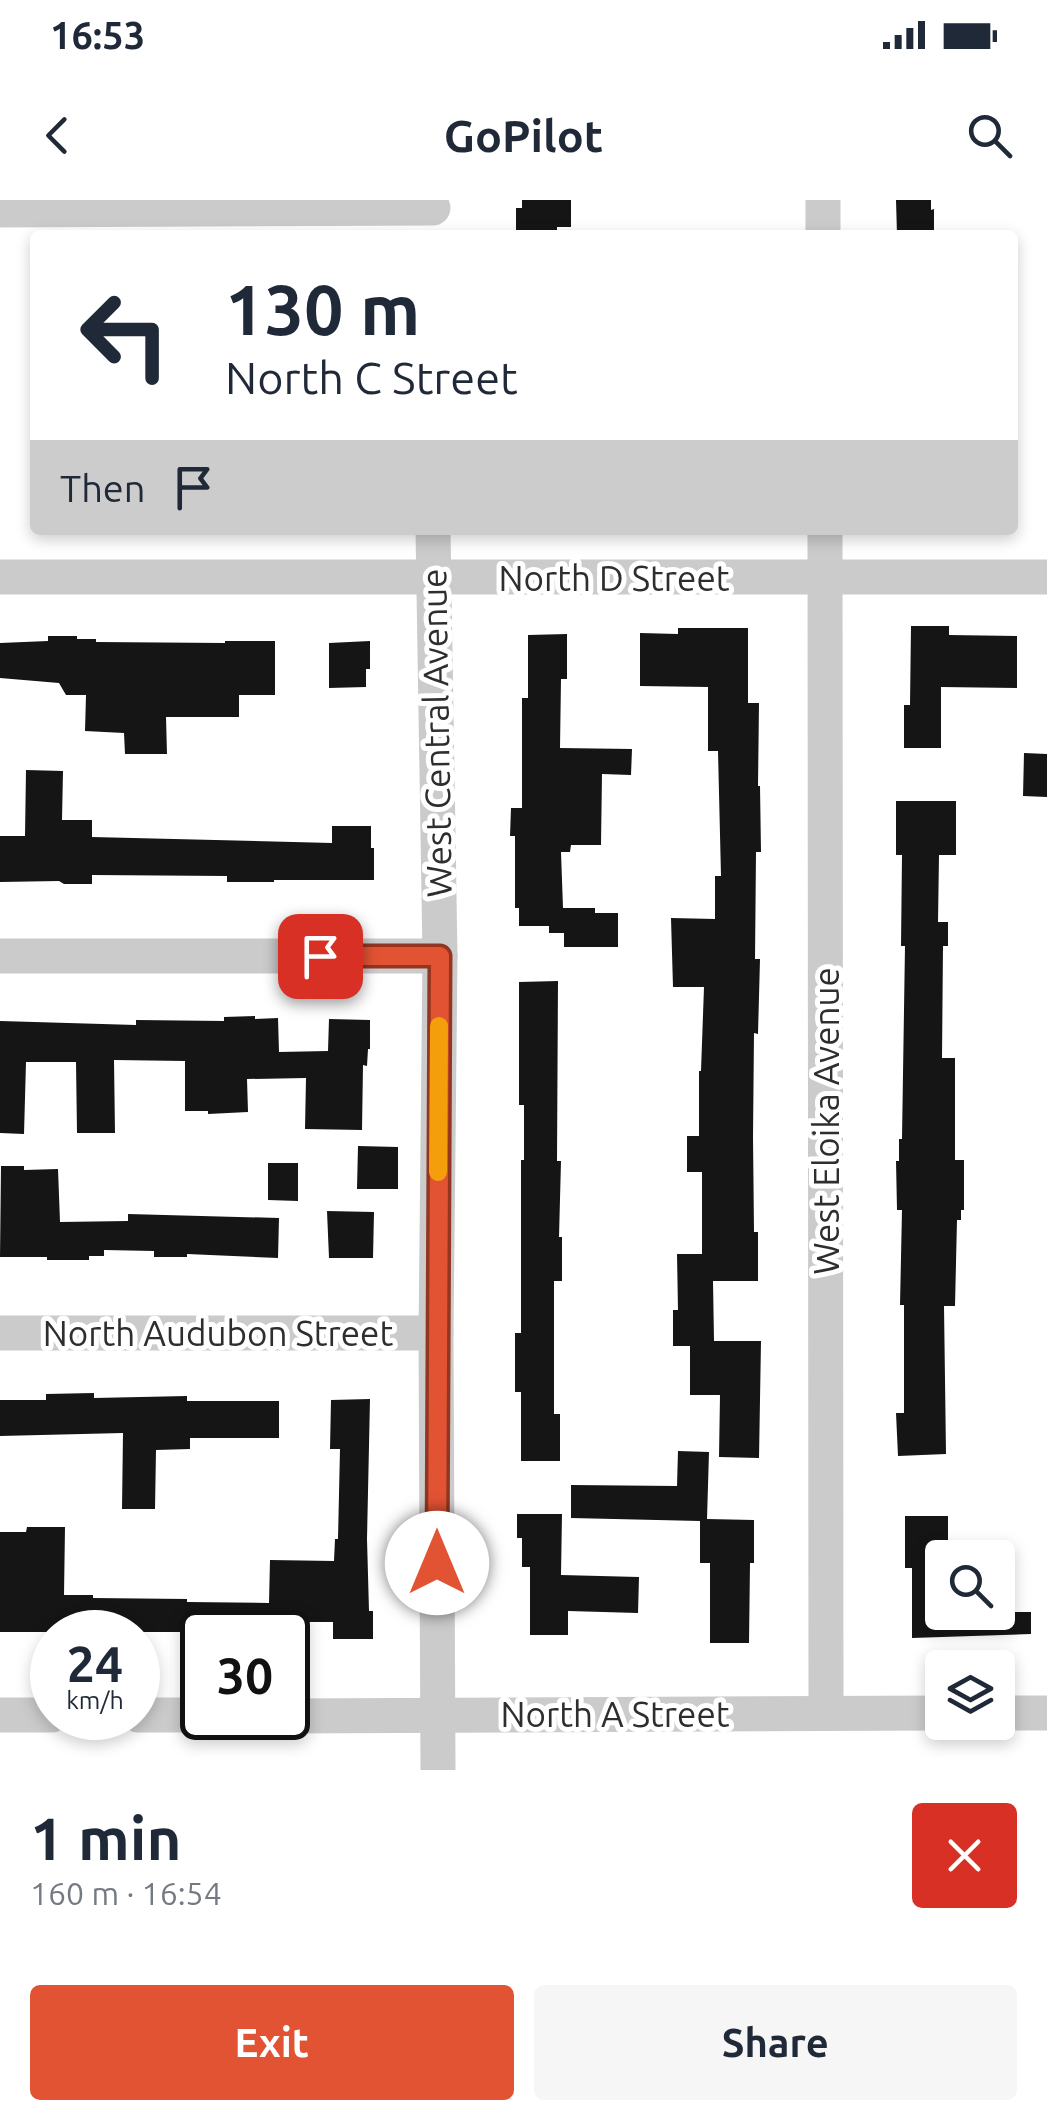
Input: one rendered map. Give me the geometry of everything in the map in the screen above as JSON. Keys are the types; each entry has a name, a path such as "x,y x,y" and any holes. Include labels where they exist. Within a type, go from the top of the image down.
{"street":[{"path":"823,200 823,230"},
{"path":"0,210 433,214"},
{"name":"West Central Avenue","path":"433,535 440,956 436,1334 438,1770"},
{"name":"West Eloika Avenue","path":"824,535 826,1713"},
{"name":"North D Street","path":"0,577 1047,578"},
{"path":"0,956 440,956"},
{"name":"North Audubon Street","path":"0,1334 436,1334"},
{"name":"North A Street","path":"310,1716 925,1713"},
{"path":"1015,1713 1047,1713"},
{"path":"0,1716 30,1716"}],"building":[{"path":"522,200 571,200 571,227 516,230 516,208 522,208"},
{"path":"896,200 931,200 934,230 897,230"},
{"path":"911,626 949,626 949,635 1017,636 1017,688 941,687 941,748 904,748 904,705 910,705"},
{"path":"678,628 748,628 748,703 759,703 761,852 756,852 755,959 760,959 758,1034 754,1033 753,1137 758,1281 713,1281 714,1341 761,1341 759,1458 719,1457 720,1395 690,1395 690,1346 673,1346 673,1310 678,1310 677,1254 702,1254 702,1172 687,1172 687,1136 699,1136 704,987 673,987 671,918 715,919 715,876 721,876 718,751 708,751 708,687 640,686 640,633 678,634"},
{"path":"567,634 567,679 561,679 560,748 632,749 631,775 602,774 601,845 571,845 570,852 561,852 563,908 618,913 618,947 564,947 564,933 549,933 549,926 519,926 519,908 515,908 511,808 522,808 522,698 528,698 528,635"},
{"path":"48,636 77,636 96,642 275,641 275,695 239,695 239,717 166,717 167,754 125,754 124,733 85,731 86,695 66,695 59,683 0,678 0,643 48,641"},
{"path":"370,641 366,687 329,688 329,643"},
{"path":"1024,753 1047,754 1047,797 1023,796"},
{"path":"26,770 63,771 62,820 92,820 92,837 332,843 332,826 371,826 374,880 227,882 227,876 92,875 92,884 0,882 0,836 25,836"},
{"path":"896,801 956,801 956,855 939,855 938,922 948,922 948,946 943,946 942,1058 955,1058 955,1160 964,1160 964,1210 961,1220 957,1220 955,1306 944,1306 946,1454 898,1456 896,1413 904,1413 904,1305 900,1305 902,1210 897,1210 896,1161 902,1139 905,946 901,946 902,855 896,855"},
{"path":"558,981 557,1161 561,1161 562,1281 554,1281 554,1414 560,1414 560,1461 521,1461 521,1392 515,1392 515,1333 521,1333 524,1160 524,1105 519,1105 519,982"},
{"path":"224,1017 278,1018 279,1052 328,1051 329,1019 370,1020 370,1049 367,1066 363,1065 362,1130 305,1129 306,1078 247,1079 248,1112 208,1114 185,1111 185,1061 114,1060 115,1133 77,1133 76,1062 26,1062 24,1134 0,1133 0,1021 136,1025 136,1020 224,1021"},
{"path":"358,1146 398,1147 398,1189 357,1189"},
{"path":"268,1163 298,1163 298,1201 268,1200"},
{"path":"1,1166 58,1169 60,1222 128,1221 128,1214 279,1218 278,1258 187,1254 154,1257 154,1251 104,1250 104,1256 89,1256 89,1260 0,1257"},
{"path":"327,1211 374,1212 373,1258 329,1258"},
{"path":"94,1393 94,1398 187,1396 187,1401 279,1401 279,1438 190,1438 190,1449 156,1450 155,1509 122,1509 123,1433 0,1436 0,1400 46,1400 46,1394"},
{"path":"370,1399 367,1539 373,1639 333,1639 333,1622 310,1622 310,1610 180,1610 180,1632 160,1632 160,1610 30,1610 30,1632 0,1632 0,1532 65,1527 64,1595 93,1598 269,1603 270,1560 334,1561 340,1449 330,1449 331,1400"},
{"path":"678,1451 709,1452 707,1519 754,1520 749,1643 710,1643 710,1563 700,1563 700,1521 571,1518 571,1485 677,1486"},
{"path":"517,1514 562,1514 561,1575 639,1577 638,1613 568,1611 568,1635 530,1635 530,1567 522,1567"},
{"path":"905,1516 948,1516 948,1540 925,1540 925,1630 1015,1630 1015,1612 1031,1612 1031,1634 912,1638 912,1568 905,1568"}],"slow traffic":[{"path":"438,1172 439,1026"}],"route":[{"path":"320,956 440,956 437,1563"}]}
